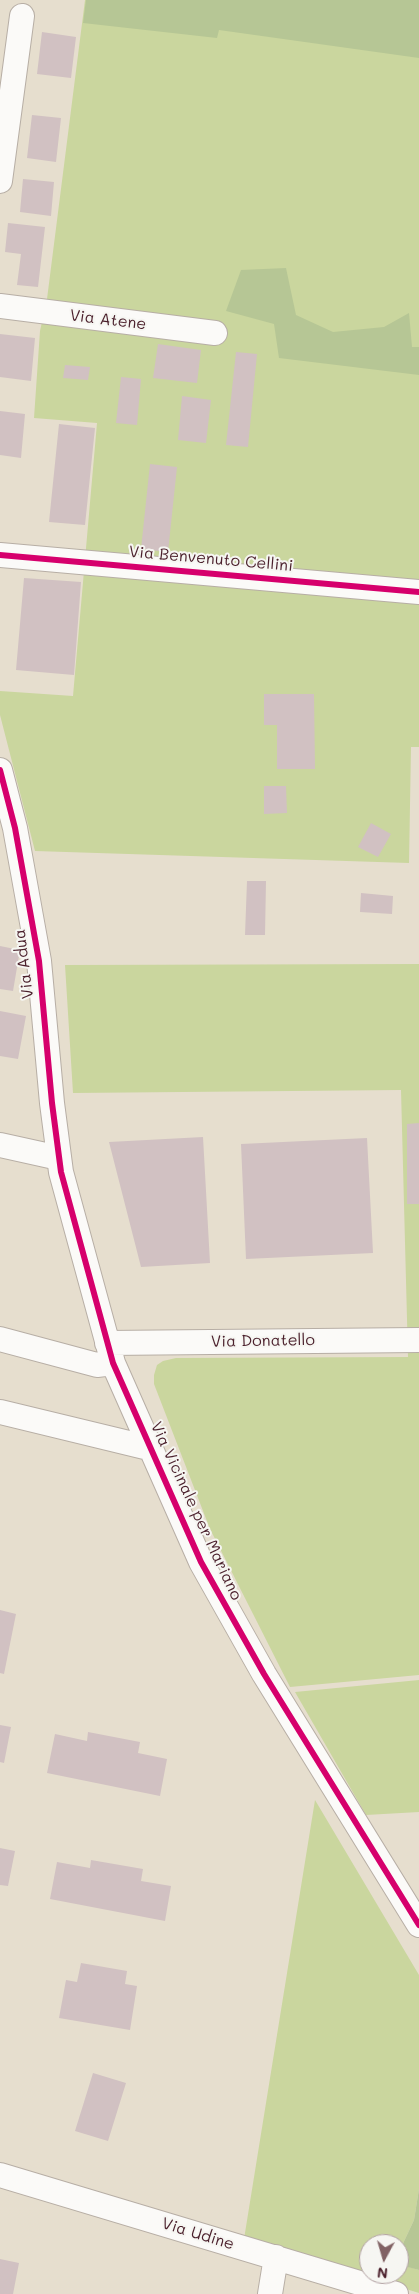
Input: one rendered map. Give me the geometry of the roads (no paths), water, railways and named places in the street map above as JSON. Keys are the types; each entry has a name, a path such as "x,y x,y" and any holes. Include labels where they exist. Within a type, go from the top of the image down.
{"street":[{"path":"0,181 22,16"},
{"name":"Via Atene","path":"0,306 216,333"},
{"name":"Via Benvenuto Cellini","path":"0,555 419,592"},
{"name":"Via Adua","path":"0,770 8,827 40,961 59,1158"},
{"path":"0,1145 59,1158"},
{"name":"Via Vicinale per Mariano","path":"59,1158 68,1199 110,1353 149,1448 201,1562 241,1636 419,1925"},
{"name":"Via Donatello","path":"0,1339 97,1364 110,1353 419,1340"},
{"path":"0,1412 149,1448"},
{"name":"Via Udine","path":"0,2175 396,2294"},
{"path":"270,2294 276,2257"}]}
